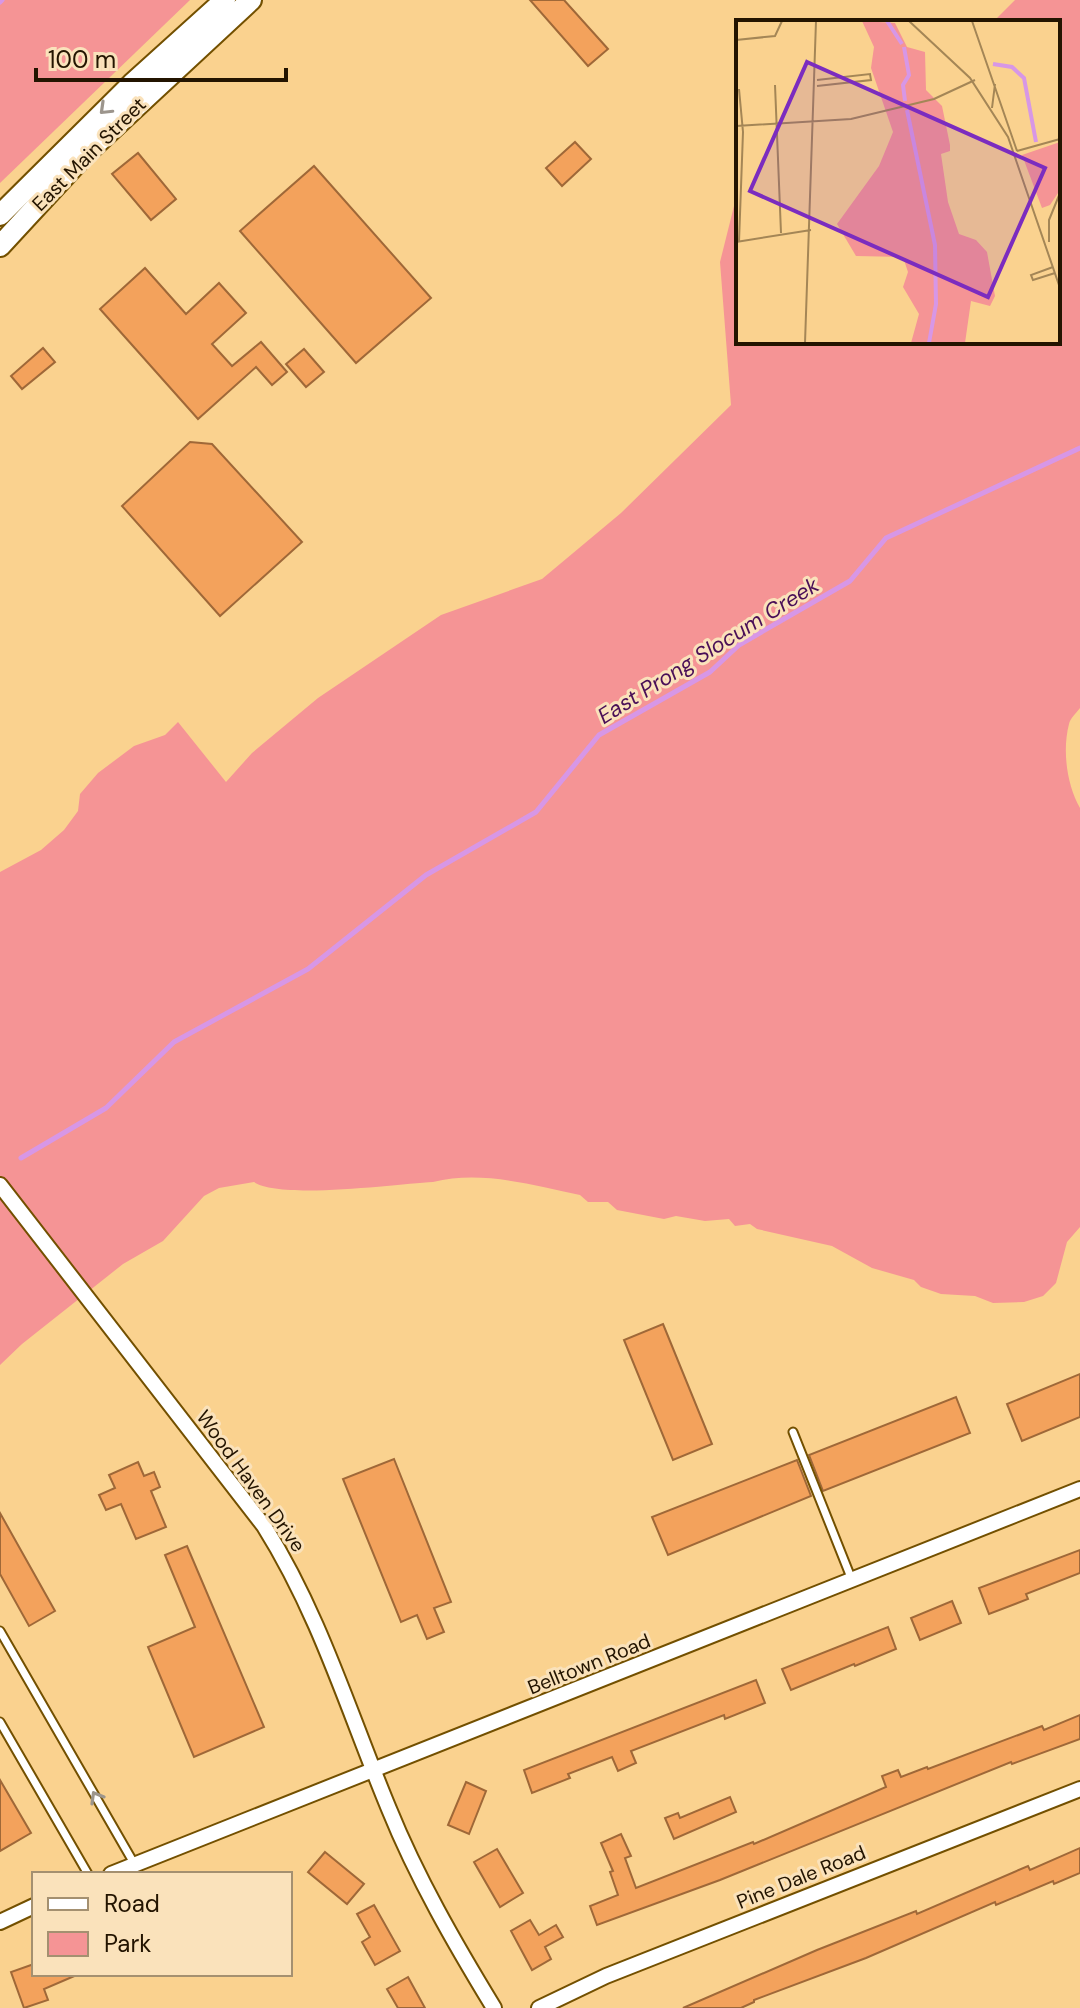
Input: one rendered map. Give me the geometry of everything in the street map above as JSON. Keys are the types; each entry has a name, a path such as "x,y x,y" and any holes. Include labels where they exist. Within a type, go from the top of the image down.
{"main road":[{"name":"East Main Street","path":"0,215 105,110 225,0"},
{"name":"East Main Street","path":"0,246 83,156 251,0"}],"street":[{"name":"Wood Haven Drive","path":"0,1185 264,1526 308,1605 404,1845 494,2008"},
{"name":"Belltown Road","path":"116,1872 1080,1489"},
{"name":"Pine Dale Road","path":"539,2008 606,1976 1080,1789"},
{"path":"0,1922 32,1907"}],"lane":[{"path":"793,1432 852,1580"},
{"path":"0,1631 135,1865"},
{"path":"0,1722 87,1872"}],"green space":[{"path":"0,0 190,0 0,183"},
{"path":"1015,0 1080,0 1080,708 1070,722 1066,756 1069,778 1080,808 1080,1227 1067,1242 1056,1283 1043,1296 1024,1302 993,1303 975,1296 941,1294 921,1287 914,1280 872,1268 832,1246 757,1229 750,1224 735,1226 729,1219 705,1221 676,1216 664,1219 617,1210 608,1202 588,1202 580,1195 507,1180 470,1178 313,1190 288,1190 254,1182 219,1188 204,1196 163,1241 123,1264 0,1365 0,872 41,850 64,830 78,811 80,794 98,773 134,746 165,735 178,722 226,782 252,753 318,698 441,615 542,579 621,513 731,405 720,262 736,198 736,344 1060,344 1060,20 995,20"}],"building":[{"path":"530,0 564,0 608,49 588,66"},
{"path":"575,142 591,159 562,186 546,168"},
{"path":"138,153 176,199 151,220 112,174"},
{"path":"314,166 431,298 356,363 240,231"},
{"path":"145,268 186,314 219,283 246,313 212,344 232,366 261,342 287,372 272,385 256,367 198,419 100,309"},
{"path":"43,348 55,362 22,389 11,376"},
{"path":"304,349 324,372 306,387 286,364"},
{"path":"190,442 212,444 302,542 220,616 122,506"},
{"path":"663,1324 712,1444 673,1460 624,1340"},
{"path":"1080,1374 1080,1417 1022,1441 1007,1404"},
{"path":"956,1397 970,1433 823,1491 809,1455"},
{"path":"394,1459 451,1602 434,1608 444,1632 427,1639 417,1615 401,1622 343,1479"},
{"path":"797,1460 811,1496 668,1555 652,1517"},
{"path":"138,1462 144,1476 154,1472 160,1487 151,1491 166,1527 136,1539 121,1504 106,1510 99,1495 115,1488 109,1475"},
{"path":"0,1513 55,1611 29,1626 0,1574"},
{"path":"187,1546 264,1727 194,1757 148,1647 195,1627 165,1555"},
{"path":"1080,1550 1080,1573 1026,1594 1028,1599 989,1614 979,1588"},
{"path":"952,1601 961,1623 920,1640 911,1618"},
{"path":"888,1627 896,1649 791,1690 782,1669"},
{"path":"756,1680 765,1703 725,1719 724,1715 631,1751 636,1763 618,1771 612,1757 568,1774 570,1778 532,1793 524,1770"},
{"path":"1080,1715 1080,1739 1011,1762 720,1880 597,1925 590,1906 618,1895 610,1872 613,1871 601,1843 621,1834 631,1856 625,1858 636,1888 754,1844 886,1787 882,1776 898,1770 901,1777 928,1769"},
{"path":"0,1780 31,1833 0,1851"},
{"path":"466,1782 486,1791 469,1834 448,1825"},
{"path":"730,1797 736,1812 674,1839 665,1818 678,1813 680,1818"},
{"path":"1080,1848 1080,1873 1054,1884 1053,1881 996,1905 995,1902 741,2008 683,2008 817,1950 916,1911 917,1914 1028,1866 1030,1870"},
{"path":"497,1849 523,1893 500,1907 474,1862"},
{"path":"325,1852 364,1884 347,1904 308,1872"},
{"path":"374,1905 400,1951 375,1965 362,1942 370,1937 357,1914"},
{"path":"530,1920 539,1935 556,1925 563,1937 545,1947 551,1959 532,1970 511,1931"},
{"path":"32,1965 32,1976 74,1976 44,1989 48,2000 24,2008 11,1972"},
{"path":"408,1977 425,2008 398,2008 387,1989"}],"waterway":[{"name":"East Prong Slocum Creek","path":"21,1158 106,1108 174,1042 308,969 426,875 536,812 599,735 710,672 739,645 850,581 886,538 1080,448"}]}
